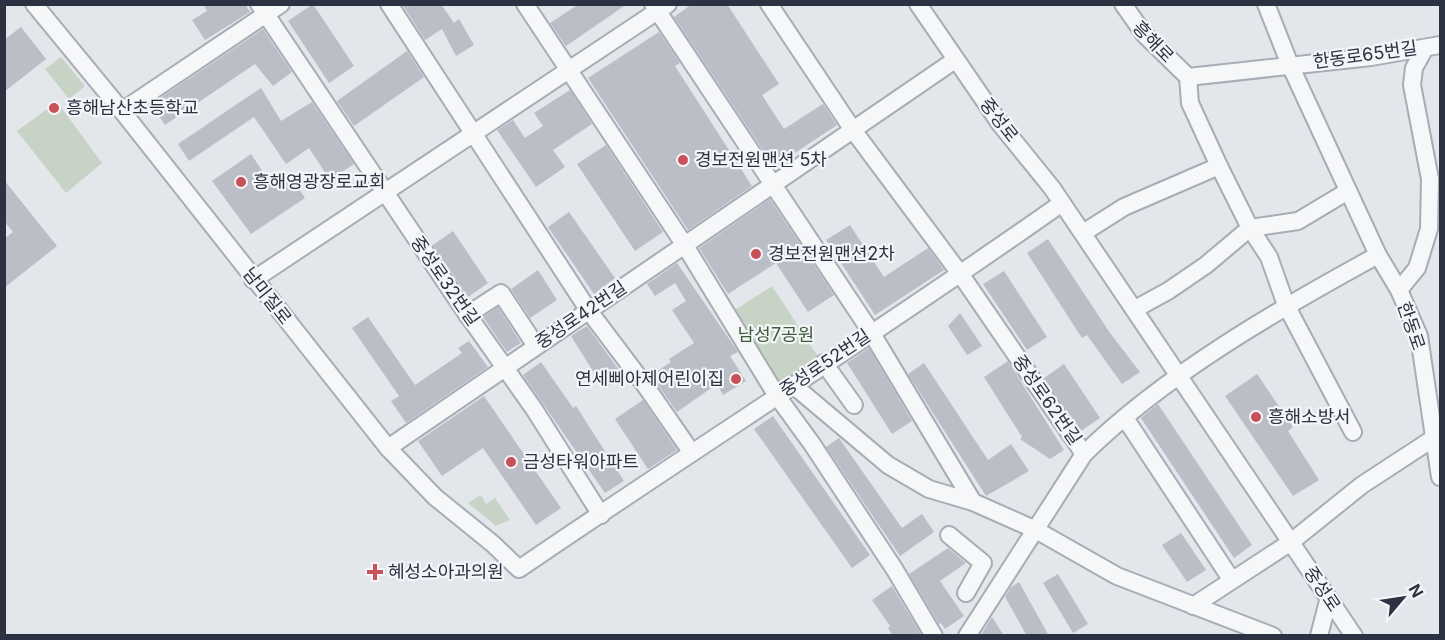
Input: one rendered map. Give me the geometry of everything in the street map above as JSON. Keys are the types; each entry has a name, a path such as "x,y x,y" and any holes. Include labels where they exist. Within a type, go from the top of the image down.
{"street":[{"name":"남미질로","path":"34,4 122,111 253,280 388,447 435,497 519,569"},
{"path":"122,111 262,10 281,4"},
{"path":"389,4 589,311 692,453"},
{"path":"525,4 684,244 777,396 812,444 895,570 934,636"},
{"path":"769,4 853,130 961,275"},
{"name":"중성로","path":"918,4 955,60 1083,233 1291,542 1328,601 1354,636"},
{"name":"흥해로","path":"1123,4 1144,34 1188,77"},
{"name":"한동로","path":"1266,4 1290,65 1377,255 1399,290 1419,336 1438,436 1440,477"},
{"path":"253,280 660,7 871,332 973,502"},
{"name":"중성로32번길","path":"262,10 467,315 506,368"},
{"path":"1399,290 1417,268 1429,229 1430,179 1412,85 1414,68 1433,46"},
{"name":"한동로65번길","path":"1290,65 1371,57 1433,46"},
{"name":"중성로42번길","path":"388,447 955,60"},
{"path":"1290,65 1188,77 1190,103 1250,228 1269,257 1286,305 1353,432"},
{"path":"1083,233 1124,207 1219,166"},
{"path":"1135,309 1196,271 1250,228 1298,221 1348,191"},
{"name":"중성로52번길","path":"519,569 824,363 961,275 1062,203"},
{"path":"1286,305 1377,255"},
{"name":"중성로62번길","path":"961,275 1084,454 1125,418 1180,377 1286,305"},
{"path":"467,315 501,293 536,346"},
{"path":"824,363 854,405"},
{"path":"506,368 601,515"},
{"path":"793,385 888,465 929,489 973,502 1036,530 1117,576 1273,636"},
{"path":"1125,418 1231,579"},
{"path":"1193,606 1231,579 1291,542 1362,485 1438,436"},
{"path":"967,636 1084,454"},
{"path":"949,535 983,563 966,593"},
{"path":"1319,636 1328,601"}],"green space":[{"path":"61,57 85,86 69,99 45,69"},
{"path":"57,102 102,163 66,193 17,131"},
{"name":"남성7공원","path":"772,286 819,358 780,384 732,312"},
{"path":"481,495 486,504 495,498 510,520 496,526 468,503"}],"building":[{"path":"203,4 245,4 250,12 205,40 192,20 207,11"},
{"path":"313,4 354,66 329,83 288,21"},
{"path":"402,4 441,4 454,23 459,19 474,45 456,56 442,29 425,40"},
{"path":"579,4 627,4 566,46 550,23"},
{"path":"692,4 727,4 779,84 762,95 784,129 823,104 837,125 774,167 674,17"},
{"path":"21,27 46,59 4,92 4,40"},
{"path":"263,29 292,72 273,86 255,64 165,125 151,104"},
{"name":"경보전원맨션 5차","path":"659,32 680,63 675,66 752,186 688,230 588,78"},
{"path":"407,51 424,77 354,126 337,101"},
{"path":"261,88 281,121 312,102 354,164 330,180 309,148 286,164 254,117 189,161 178,144"},
{"path":"570,90 592,124 553,150 565,167 536,187 497,130 513,120 525,138 543,126 534,113"},
{"path":"606,145 663,232 635,251 577,164"},
{"path":"251,154 273,187 290,175 305,198 251,234 212,181"},
{"path":"4,180 57,246 4,288 4,239 13,232 4,221"},
{"name":"경보전원맨션2차","path":"770,199 834,295 808,312 776,263 728,294 699,248"},
{"path":"569,212 615,278 594,294 548,227"},
{"path":"850,225 884,277 928,248 944,270 875,315 826,240"},
{"path":"453,231 488,283 468,297 433,245"},
{"path":"1048,239 1110,333 1140,372 1122,384 1087,335 1082,338 1027,253"},
{"path":"677,263 738,352 730,356 746,381 723,395 717,384 677,412 651,375 671,362 669,359 694,343 672,310 686,301 675,283 655,296 647,284"},
{"path":"538,270 557,300 530,318 511,289"},
{"path":"1004,271 1047,337 1027,350 983,284"},
{"path":"498,307 521,343 507,352 483,317"},
{"path":"960,313 982,346 967,355 948,326"},
{"path":"368,317 415,385 462,353 458,348 469,341 488,367 406,423 391,401 399,396 352,328"},
{"path":"587,326 624,377 604,389 571,336"},
{"path":"869,348 912,421 892,434 847,363"},
{"path":"1008,361 1064,450 1050,459 1020,439 1022,437 984,377"},
{"path":"541,362 573,408 576,406 624,481 605,493 523,375"},
{"path":"924,363 988,460 1011,444 1029,471 986,496 908,374"},
{"path":"1064,364 1100,418 1081,431 1044,378"},
{"path":"1257,374 1293,427 1288,431 1319,480 1293,496 1225,396"},
{"name":"금성타워아파트","path":"484,396 561,508 536,525 483,448 442,476 418,441"},
{"path":"643,400 677,450 648,469 615,419"},
{"path":"1158,404 1252,545 1234,558 1141,418"},
{"path":"773,416 870,555 852,568 754,429"},
{"path":"839,438 902,528 922,514 934,532 900,556 826,447"},
{"path":"1181,533 1206,570 1187,582 1162,545"},
{"path":"948,548 966,563 940,581 964,616 945,629 941,623 939,624 909,574"},
{"path":"1058,574 1088,624 1073,633 1043,583"},
{"path":"1019,582 1049,636 1027,636 1005,597 1011,587"},
{"path":"892,586 922,636 893,636 888,628 890,626 872,600"},
{"path":"992,617 1004,636 980,636"}],"place":[{"name":"흥해남산초등학교","path":"54,108"},
{"name":"경보전원맨션 5차","path":"683,160"},
{"name":"흥해영광장로교회","path":"241,182"},
{"name":"경보전원맨션2차","path":"756,254"},
{"name":"연세삐아제어린이집","path":"736,379"},
{"name":"흥해소방서","path":"1256,417"},
{"name":"금성타워아파트","path":"511,462"},
{"name":"혜성소아과의원","path":"375,572"}]}
